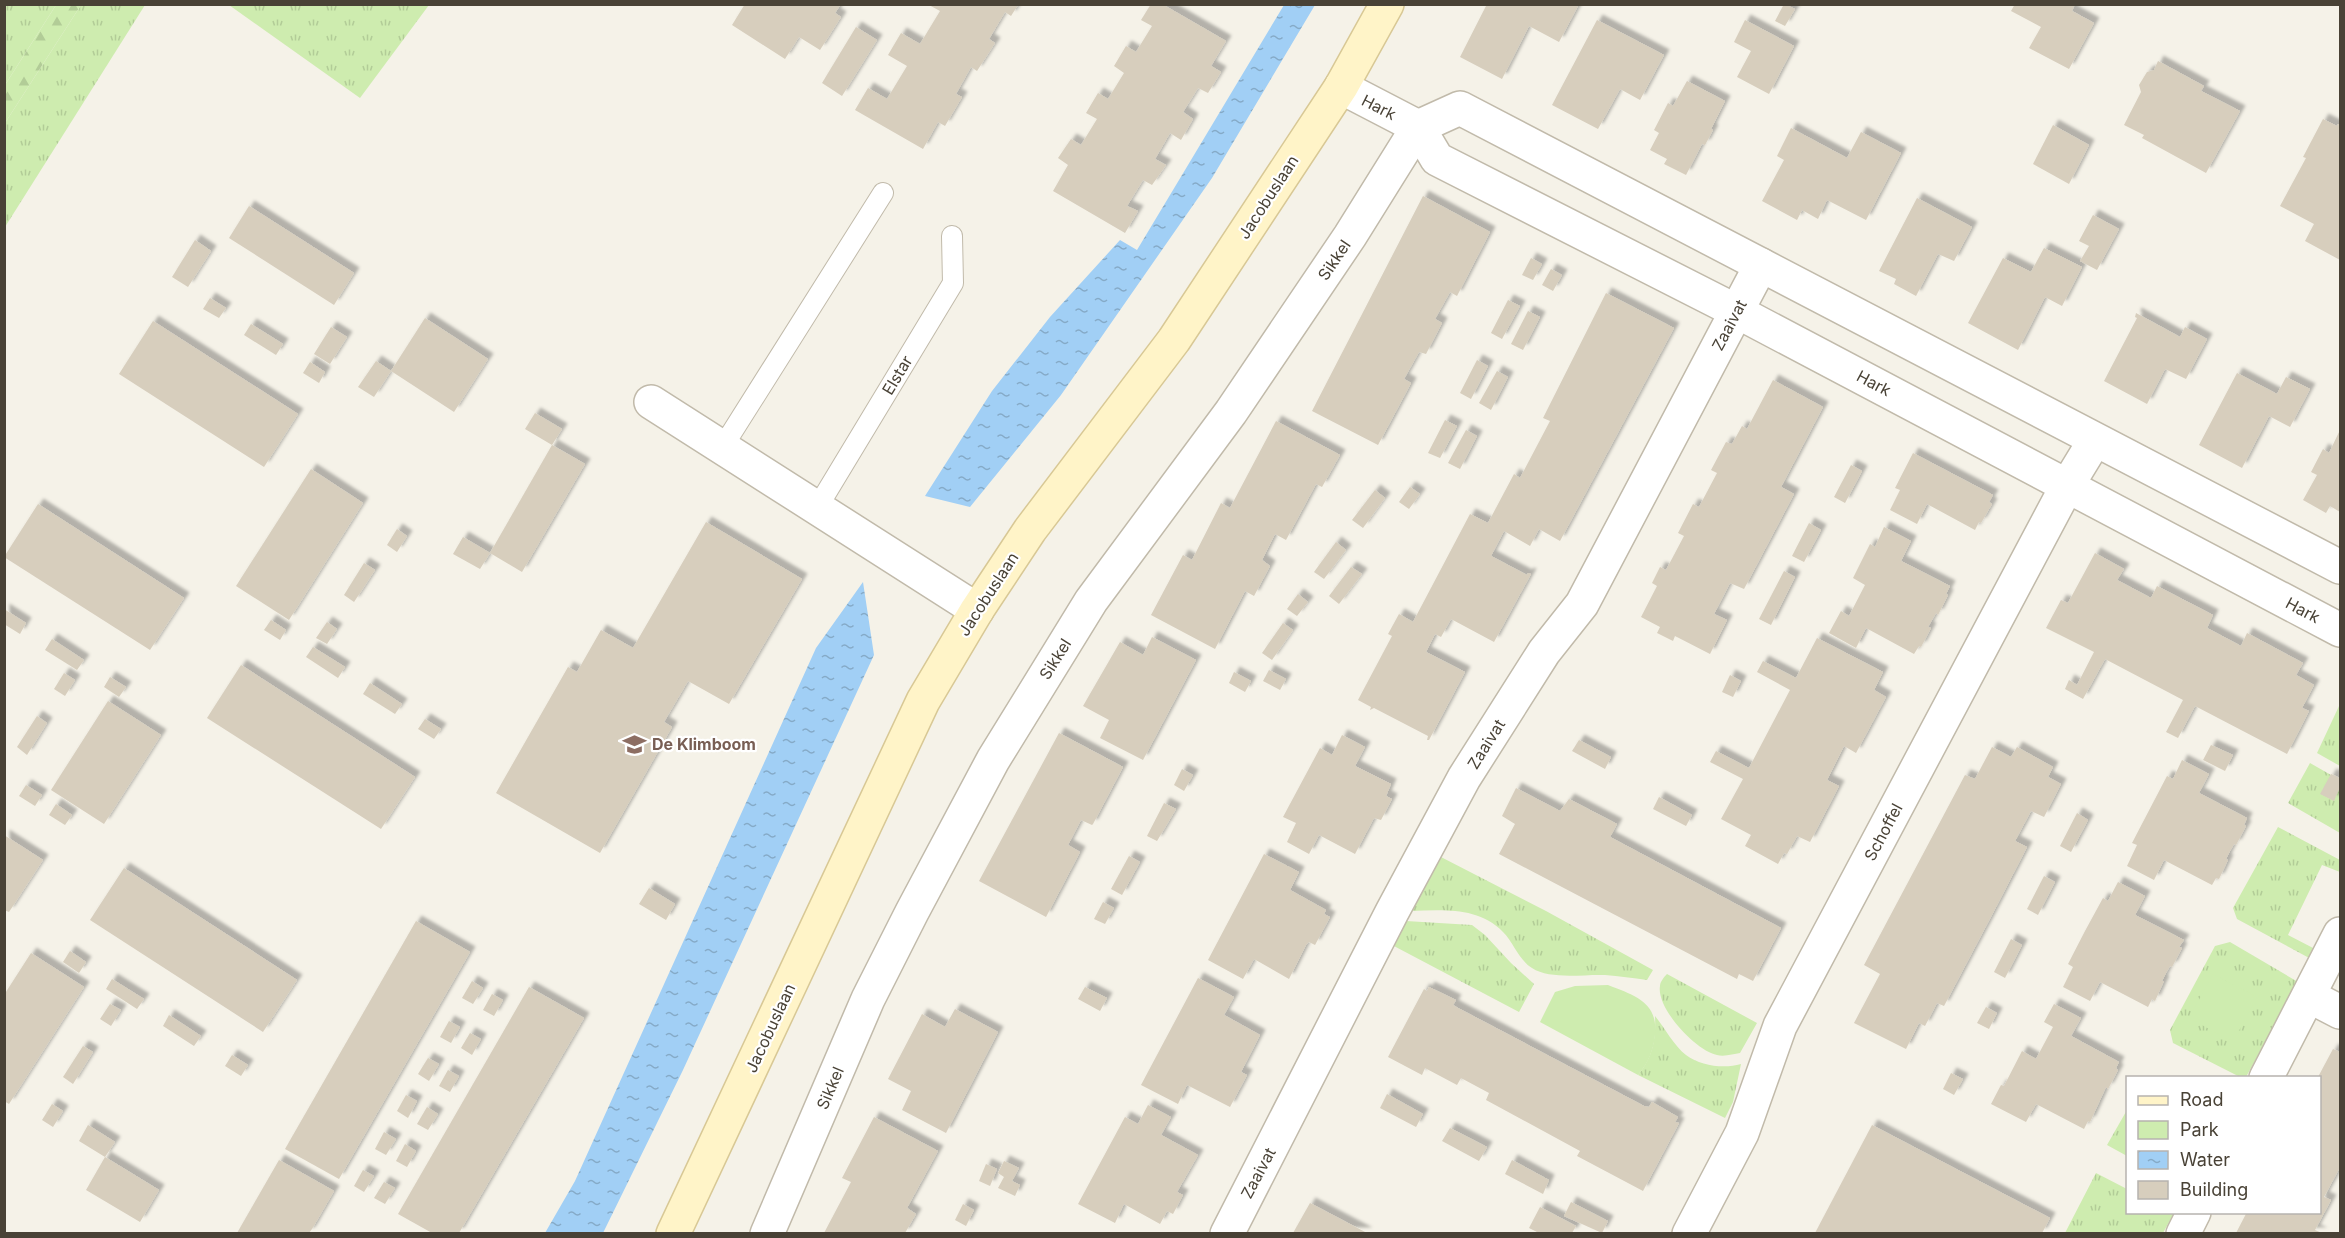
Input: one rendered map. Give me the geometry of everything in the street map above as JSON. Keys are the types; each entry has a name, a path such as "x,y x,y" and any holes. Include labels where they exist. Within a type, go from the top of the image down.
{"main road":[{"name":"Jacobuslaan","path":"673,1233 923,701 977,610 1030,530 1174,340 1341,87 1387,4"}],"street":[{"name":"Hark","path":"1341,87 1418,127 1437,159 1736,311 2340,630"},
{"path":"1418,127 1460,108 2340,567"},
{"name":"Sikkel","path":"767,1233 868,999 993,760 1091,602 1231,412 1356,227 1418,127"},
{"name":"Zaaivat","path":"1227,1233 1392,912 1464,778 1544,652 1582,604 1761,265"},
{"path":"651,402 977,610"},
{"name":"Schoffel","path":"1689,1233 1742,1133 1780,1026 2067,486 2095,440"},
{"path":"2267,1076 2340,934"},
{"path":"2309,996 2340,1012"},
{"path":"2183,1233 2193,1214"}],"lane":[{"path":"722,447 883,193"},
{"name":"Elstar","path":"817,508 953,283 952,236"}],"green space":[{"path":"5,5 56,5 5,85"},
{"path":"56,5 81,5 5,123 5,85"},
{"path":"81,5 145,5 5,227 5,123"},
{"path":"229,5 429,5 360,98"},
{"path":"2340,704 2340,766 2317,753"},
{"path":"2310,763 2331,775 2334,799 2340,787 2340,833 2288,803"},
{"path":"2278,827 2340,860 2340,872 2322,865 2288,935 2315,949 2311,959 2237,919 2233,908"},
{"path":"1439,856 1653,970 1647,980 1605,975 1567,976 1539,972 1527,964 1503,932 1483,918 1460,912 1411,911"},
{"path":"1406,921 1472,925 1485,935 1534,984 1519,1012 1392,945"},
{"path":"2230,942 2298,982 2247,1076 2238,1076 2173,1043 2170,1030 2215,946"},
{"path":"1667,974 1757,1023 1740,1053 1723,1056 1708,1052 1679,1027 1660,995 1661,983"},
{"path":"2213,974 2257,997 2233,1042 2189,1018"},
{"path":"1608,985 1638,998 1651,1010 1654,1019 1653,1047 1638,1075 1540,1022 1555,992 1575,986"},
{"path":"1655,1016 1678,1047 1692,1059 1713,1066 1741,1064 1733,1102 1725,1118 1638,1075 1652,1047"},
{"path":"2126,1112 2126,1155 2107,1145"},
{"path":"2096,1173 2126,1188 2126,1214 2173,1214 2163,1233 2065,1233"}],"water":[{"path":"1284,5 1315,5 1212,178 1061,395 970,507 925,496 992,391 1050,317 1120,240 1137,250"},
{"path":"863,582 874,655 683,1070 603,1233 545,1233 575,1181 816,648"}],"building":[{"path":"745,4 841,4 835,13 841,17 820,50 799,37 785,59 732,25"},
{"path":"1151,4 1162,4 1226,41 1211,66 1221,72 1208,93 1198,88 1183,112 1193,119 1181,140 1170,133 1155,159 1166,165 1152,185 1143,180 1127,206 1138,211 1125,233 1053,191 1068,165 1058,158 1071,139 1081,145 1097,119 1086,113 1098,93 1108,99 1124,73 1114,66 1126,46 1136,52 1152,26 1141,20"},
{"path":"1487,4 1579,4 1559,42 1529,26 1502,79 1460,57"},
{"path":"1784,4 1795,9 1785,26 1775,21"},
{"path":"2015,4 2075,4 2072,11 2094,23 2069,69 2029,48 2041,27 2011,11"},
{"path":"929,5 1018,5 1011,16 1005,12 989,39 995,43 977,71 971,67 956,94 962,97 945,126 938,122 923,149 855,110 868,88 887,99 907,66 888,55 901,33 920,44 940,11"},
{"path":"1597,20 1664,55 1640,100 1620,89 1598,129 1552,105"},
{"path":"1745,20 1794,46 1769,94 1737,77 1751,51 1734,42"},
{"path":"856,27 877,40 842,96 822,83"},
{"path":"2158,61 2204,86 2201,91 2240,111 2206,173 2142,138 2144,135 2124,125 2141,92 2139,85 2147,72 2154,70"},
{"path":"1687,81 1725,101 1711,129 1713,130 1705,145 1702,144 1686,175 1664,164 1667,159 1650,150 1659,133 1654,130 1668,103 1673,106"},
{"path":"2323,119 2337,126 2340,125 2340,260 2305,241 2314,224 2280,206 2306,158 2303,157"},
{"path":"2053,125 2089,145 2069,184 2033,164"},
{"path":"1791,128 1847,158 1861,132 1901,153 1866,220 1827,200 1818,219 1802,210 1797,220 1762,201 1784,160 1777,156"},
{"path":"1423,196 1490,232 1457,296 1450,292 1435,319 1442,323 1426,354 1419,352 1404,379 1411,383 1378,445 1312,411"},
{"path":"1917,198 1972,227 1954,261 1938,254 1916,296 1894,284 1896,279 1879,271"},
{"path":"249,206 354,273 334,305 229,238"},
{"path":"2093,215 2119,229 2097,270 2080,261 2089,246 2079,241"},
{"path":"195,240 211,251 188,287 172,277"},
{"path":"2044,248 2082,267 2062,306 2045,297 2018,350 1968,323 2003,258 2031,272"},
{"path":"1531,258 1542,264 1533,280 1522,275"},
{"path":"1551,269 1562,275 1553,291 1542,285"},
{"path":"1606,293 1674,328 1560,541 1539,529 1530,546 1504,531 1491,556 1527,575 1531,574 1494,642 1451,619 1441,637 1435,634 1426,652 1465,672 1427,740 1428,736 1374,708 1370,710 1371,707 1358,700 1392,636 1388,634 1399,614 1413,622 1470,514 1488,523 1514,474 1520,478 1550,421 1543,418"},
{"path":"210,298 226,308 219,318 203,309"},
{"path":"1508,300 1520,306 1502,339 1491,333"},
{"path":"1528,311 1540,317 1523,350 1511,344"},
{"path":"2136,313 2180,337 2185,327 2207,339 2186,379 2165,369 2147,404 2104,381 2137,318"},
{"path":"425,318 488,359 454,412 391,371"},
{"path":"153,321 298,414 264,467 119,374"},
{"path":"251,324 283,344 276,355 244,335"},
{"path":"331,327 347,337 330,364 314,354"},
{"path":"1477,360 1488,366 1471,399 1460,393"},
{"path":"376,361 391,371 374,397 358,387"},
{"path":"310,362 325,372 319,383 303,373"},
{"path":"1497,371 1508,377 1491,410 1479,403"},
{"path":"2237,373 2277,394 2286,377 2310,389 2290,427 2269,416 2242,468 2199,445"},
{"path":"1773,380 1823,407 1781,487 1794,494 1744,589 1730,583 1714,614 1727,620 1710,654 1675,636 1673,641 1657,633 1660,627 1641,617 1657,586 1652,583 1660,567 1666,570 1684,536 1678,533 1693,504 1699,507 1717,473 1711,470 1726,442 1732,444 1742,426 1747,429"},
{"path":"535,413 562,429 552,445 525,429"},
{"path":"1445,420 1457,426 1440,458 1428,453"},
{"path":"1276,421 1340,455 1322,487 1316,484 1286,540 1275,534 1262,560 1270,566 1254,596 1245,591 1215,649 1151,615 1183,555 1192,560 1221,503 1230,508"},
{"path":"1466,430 1477,436 1460,469 1448,463"},
{"path":"2340,430 2340,512 2330,506 2326,513 2303,500 2317,475 2311,472 2323,449 2329,453"},
{"path":"552,445 585,464 522,572 490,553"},
{"path":"1913,453 1993,495 1989,502 1992,504 1975,530 1927,504 1917,524 1890,510 1900,490 1895,488"},
{"path":"1851,465 1862,471 1845,503 1834,497"},
{"path":"311,469 363,503 289,620 236,586"},
{"path":"1410,487 1420,494 1409,509 1399,502"},
{"path":"1375,490 1385,498 1363,528 1352,520"},
{"path":"38,504 184,598 150,650 4,557"},
{"path":"706,522 802,579 729,704 688,681 664,722 672,727 600,853 496,793 568,667 577,672 601,630 633,648"},
{"path":"1809,523 1821,530 1804,562 1792,556"},
{"path":"1884,527 1911,541 1901,561 1950,586 1938,615 1936,613 1921,647 1919,646 1914,654 1866,628 1856,648 1829,633 1841,611 1849,616 1865,585 1853,578 1870,544 1875,547"},
{"path":"397,529 407,536 397,552 387,545"},
{"path":"463,537 490,553 480,569 453,554"},
{"path":"1336,542 1346,550 1324,579 1314,572"},
{"path":"2095,553 2124,569 2117,580 2151,598 2157,586 2213,615 2207,628 2241,646 2247,633 2303,663 2296,675 2314,685 2302,708 2309,711 2287,754 2195,706 2178,738 2166,732 2183,700 2105,659 2083,699 2065,689 2069,680 2077,685 2094,652 2046,628 2061,600 2068,603"},
{"path":"364,563 375,570 354,602 344,595"},
{"path":"1351,567 1362,574 1339,604 1329,596"},
{"path":"1784,571 1795,577 1771,625 1759,619"},
{"path":"1298,594 1308,602 1297,616 1287,609"},
{"path":"4,609 26,623 20,634 4,624"},
{"path":"271,620 286,630 280,640 264,630"},
{"path":"327,622 337,629 327,644 316,638"},
{"path":"1283,623 1293,630 1272,660 1262,653"},
{"path":"1152,637 1196,660 1143,760 1100,738 1109,720 1083,706 1120,642 1143,655"},
{"path":"1817,638 1883,672 1874,690 1886,697 1856,753 1844,746 1827,780 1839,786 1810,842 1797,836 1787,854 1784,853 1778,864 1745,846 1751,835 1721,819 1743,779 1710,762 1716,751 1749,768 1790,690 1757,672 1763,661 1796,678"},
{"path":"52,639 84,660 77,670 45,650"},
{"path":"313,647 345,667 338,678 306,657"},
{"path":"241,665 415,777 381,829 207,718"},
{"path":"1269,670 1286,679 1280,690 1263,681"},
{"path":"1234,672 1251,681 1245,692 1229,683"},
{"path":"64,673 75,680 65,696 54,689"},
{"path":"1730,675 1741,681 1733,697 1722,692"},
{"path":"110,677 126,687 119,697 104,687"},
{"path":"370,683 402,704 395,714 363,694"},
{"path":"108,701 161,735 104,824 51,790"},
{"path":"37,716 47,723 27,755 17,747"},
{"path":"425,719 441,729 434,739 418,729"},
{"path":"1059,733 1123,767 1093,824 1081,820 1068,845 1080,852 1046,917 979,881"},
{"path":"1342,735 1365,747 1355,766 1391,784 1386,796 1392,799 1381,820 1374,818 1355,854 1319,835 1309,854 1287,842 1296,823 1283,817 1320,748 1332,755"},
{"path":"1579,740 1611,757 1605,769 1572,751"},
{"path":"2211,745 2233,755 2225,771 2203,760"},
{"path":"1992,747 2011,757 2017,747 2053,767 2048,777 2061,784 2044,817 2031,811 2015,841 2027,847 1994,911 1944,1006 1937,1003 1925,1026 1919,1023 1906,1049 1854,1023 1880,974 1864,965 1965,775 1975,779"},
{"path":"2182,760 2209,774 2199,793 2247,818 2244,825 2246,826 2236,845 2234,844 2230,851 2219,879 2216,878 2212,885 2164,860 2154,880 2127,866 2137,845 2132,843 2167,776 2173,779"},
{"path":"1182,769 1193,775 1184,791 1174,785"},
{"path":"2331,774 2340,778 2340,787 2334,801 2320,794"},
{"path":"26,785 42,795 35,806 19,796"},
{"path":"1516,788 1560,811 1569,799 1617,824 1610,837 1781,928 1753,981 1739,974 1737,979 1499,854 1515,824 1502,816"},
{"path":"1659,797 1692,815 1686,826 1653,809"},
{"path":"1164,803 1176,809 1157,841 1147,836"},
{"path":"56,804 72,815 65,825 49,815"},
{"path":"2077,813 2088,820 2071,852 2060,846"},
{"path":"4,835 43,860 9,912 4,910"},
{"path":"1264,854 1299,872 1290,890 1326,910 1324,914 1330,917 1315,945 1309,942 1306,945 1289,979 1254,959 1243,979 1208,960"},
{"path":"1129,856 1140,862 1122,895 1111,889"},
{"path":"124,868 297,980 263,1032 90,920"},
{"path":"2044,876 2055,882 2038,915 2027,909"},
{"path":"2118,882 2145,896 2135,915 2184,940 2172,967 2170,966 2162,981 2164,981 2155,1001 2152,999 2148,1007 2100,982 2090,1001 2063,987 2073,967 2068,964 2085,931 2103,898 2108,901"},
{"path":"649,888 675,904 666,920 639,904"},
{"path":"1103,902 1114,908 1105,924 1094,919"},
{"path":"416,921 470,952 339,1179 285,1149"},
{"path":"2011,939 2022,945 2005,978 1994,972"},
{"path":"70,951 86,962 79,973 63,962"},
{"path":"31,953 84,987 9,1104 4,1101 4,995"},
{"path":"1198,978 1234,997 1224,1015 1260,1035 1241,1072 1247,1075 1230,1107 1187,1085 1178,1104 1141,1085"},
{"path":"112,979 144,999 137,1009 106,989"},
{"path":"472,981 483,988 473,1004 462,998"},
{"path":"529,987 584,1018 459,1233 432,1233 398,1214"},
{"path":"1085,987 1107,998 1100,1011 1078,999"},
{"path":"1429,987 1456,1000 1453,1005 1458,1008 1644,1106 1649,1107 1652,1102 1678,1117 1675,1122 1679,1123 1643,1191 1577,1156 1580,1151 1486,1100 1489,1093 1461,1078 1457,1085 1425,1068 1422,1075 1388,1057 1424,989 1427,991"},
{"path":"492,994 503,1000 494,1016 483,1010"},
{"path":"110,1004 121,1010 111,1026 100,1019"},
{"path":"2054,1004 2081,1018 2071,1036 2119,1062 2116,1068 2118,1070 2108,1089 2106,1087 2090,1122 2088,1121 2084,1129 2036,1104 2026,1122 1991,1104 2001,1085 2004,1086 2022,1051 2036,1059 2053,1027 2044,1022"},
{"path":"1986,1007 1997,1013 1989,1029 1977,1023"},
{"path":"955,1009 998,1032 946,1133 902,1110 911,1091 888,1079 922,1014 945,1027"},
{"path":"169,1015 201,1036 194,1046 163,1026"},
{"path":"449,1021 460,1027 451,1043 440,1037"},
{"path":"470,1033 481,1039 472,1055 461,1048"},
{"path":"83,1046 93,1052 73,1084 63,1077"},
{"path":"2333,1049 2340,1052 2340,1170 2324,1197 2331,1200 2315,1230 2322,1233 2236,1233 2246,1214 2321,1214 2321,1076 2319,1076"},
{"path":"232,1055 248,1065 241,1076 225,1066"},
{"path":"428,1058 439,1064 429,1081 418,1074"},
{"path":"448,1070 459,1076 450,1092 439,1086"},
{"path":"1951,1073 1963,1079 1954,1095 1943,1089"},
{"path":"1387,1094 1423,1114 1416,1127 1380,1108"},
{"path":"406,1095 417,1101 408,1118 397,1111"},
{"path":"52,1104 63,1111 53,1127 42,1120"},
{"path":"1148,1105 1171,1117 1161,1135 1198,1155 1177,1192 1183,1195 1173,1214 1167,1211 1160,1224 1124,1204 1115,1223 1078,1204 1125,1117 1138,1124"},
{"path":"427,1107 438,1114 428,1130 417,1124"},
{"path":"874,1117 938,1151 907,1208 916,1214 905,1233 824,1233 851,1182 842,1178"},
{"path":"88,1125 115,1142 105,1157 79,1141"},
{"path":"1872,1125 2050,1218 2042,1233 1815,1233"},
{"path":"1450,1128 1487,1147 1479,1161 1442,1141"},
{"path":"384,1132 396,1139 386,1155 375,1149"},
{"path":"405,1144 416,1151 407,1167 396,1161"},
{"path":"105,1157 159,1190 140,1222 86,1190"},
{"path":"279,1160 334,1191 309,1233 237,1233"},
{"path":"1512,1160 1549,1180 1543,1194 1505,1174"},
{"path":"1004,1161 1019,1168 1012,1181 1020,1185 1015,1196 998,1188 1004,1177 998,1173"},
{"path":"986,1164 997,1169 990,1186 979,1181"},
{"path":"363,1170 374,1176 364,1192 354,1186"},
{"path":"384,1182 395,1188 385,1204 374,1198"},
{"path":"1571,1202 1608,1221 1602,1233 1564,1216"},
{"path":"1310,1203 1367,1233 1293,1233"},
{"path":"963,1204 974,1210 966,1226 955,1220"},
{"path":"1540,1207 1576,1226 1572,1233 1539,1233 1529,1228"}],"place":[{"name":"De Klimboom","path":"634,744"}]}
